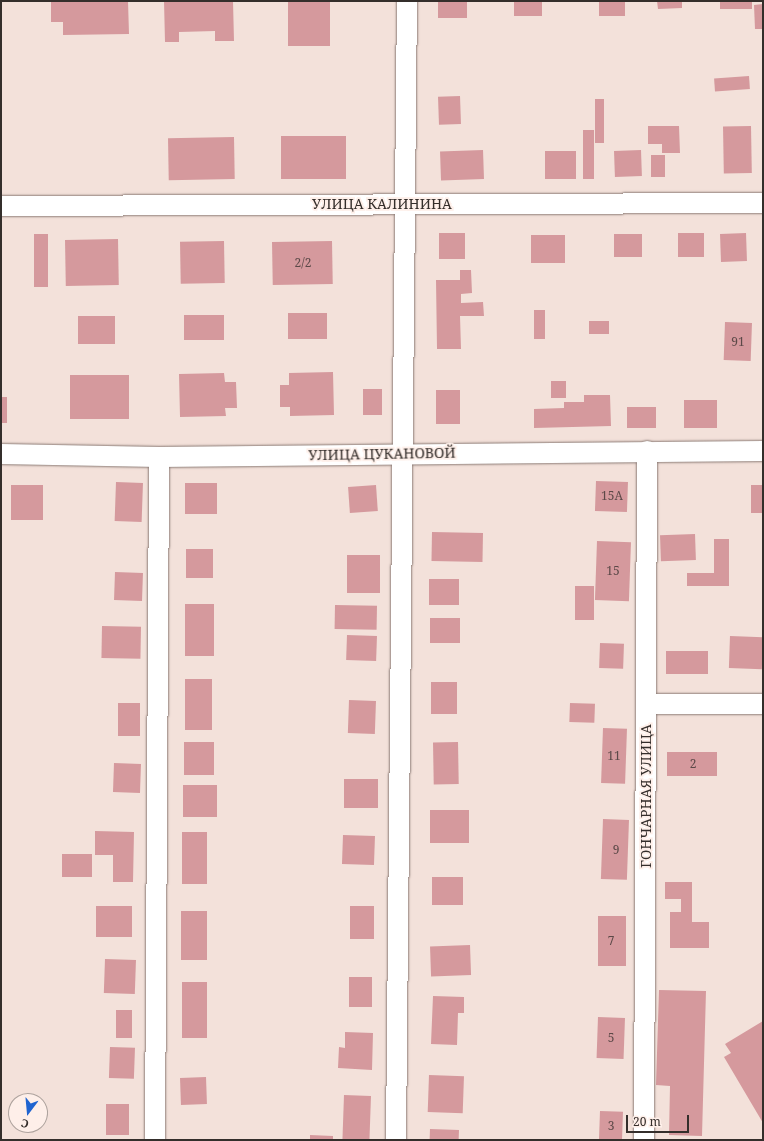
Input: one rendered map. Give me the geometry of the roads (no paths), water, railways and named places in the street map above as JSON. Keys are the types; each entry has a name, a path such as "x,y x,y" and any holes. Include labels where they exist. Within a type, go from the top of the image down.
{"street":[{"path":"396,1140 404,454 407,1"},
{"name":"УЛИЦА КАЛИНИНА","path":"1,206 763,203"},
{"name":"ГОНЧАРНАЯ УЛИЦА","path":"644,1140 647,451"},
{"name":"УЛИЦА ЦУКАНОВОЙ","path":"1,454 159,457 763,451"},
{"path":"155,1140 159,457"},
{"path":"646,704 763,704"}]}
